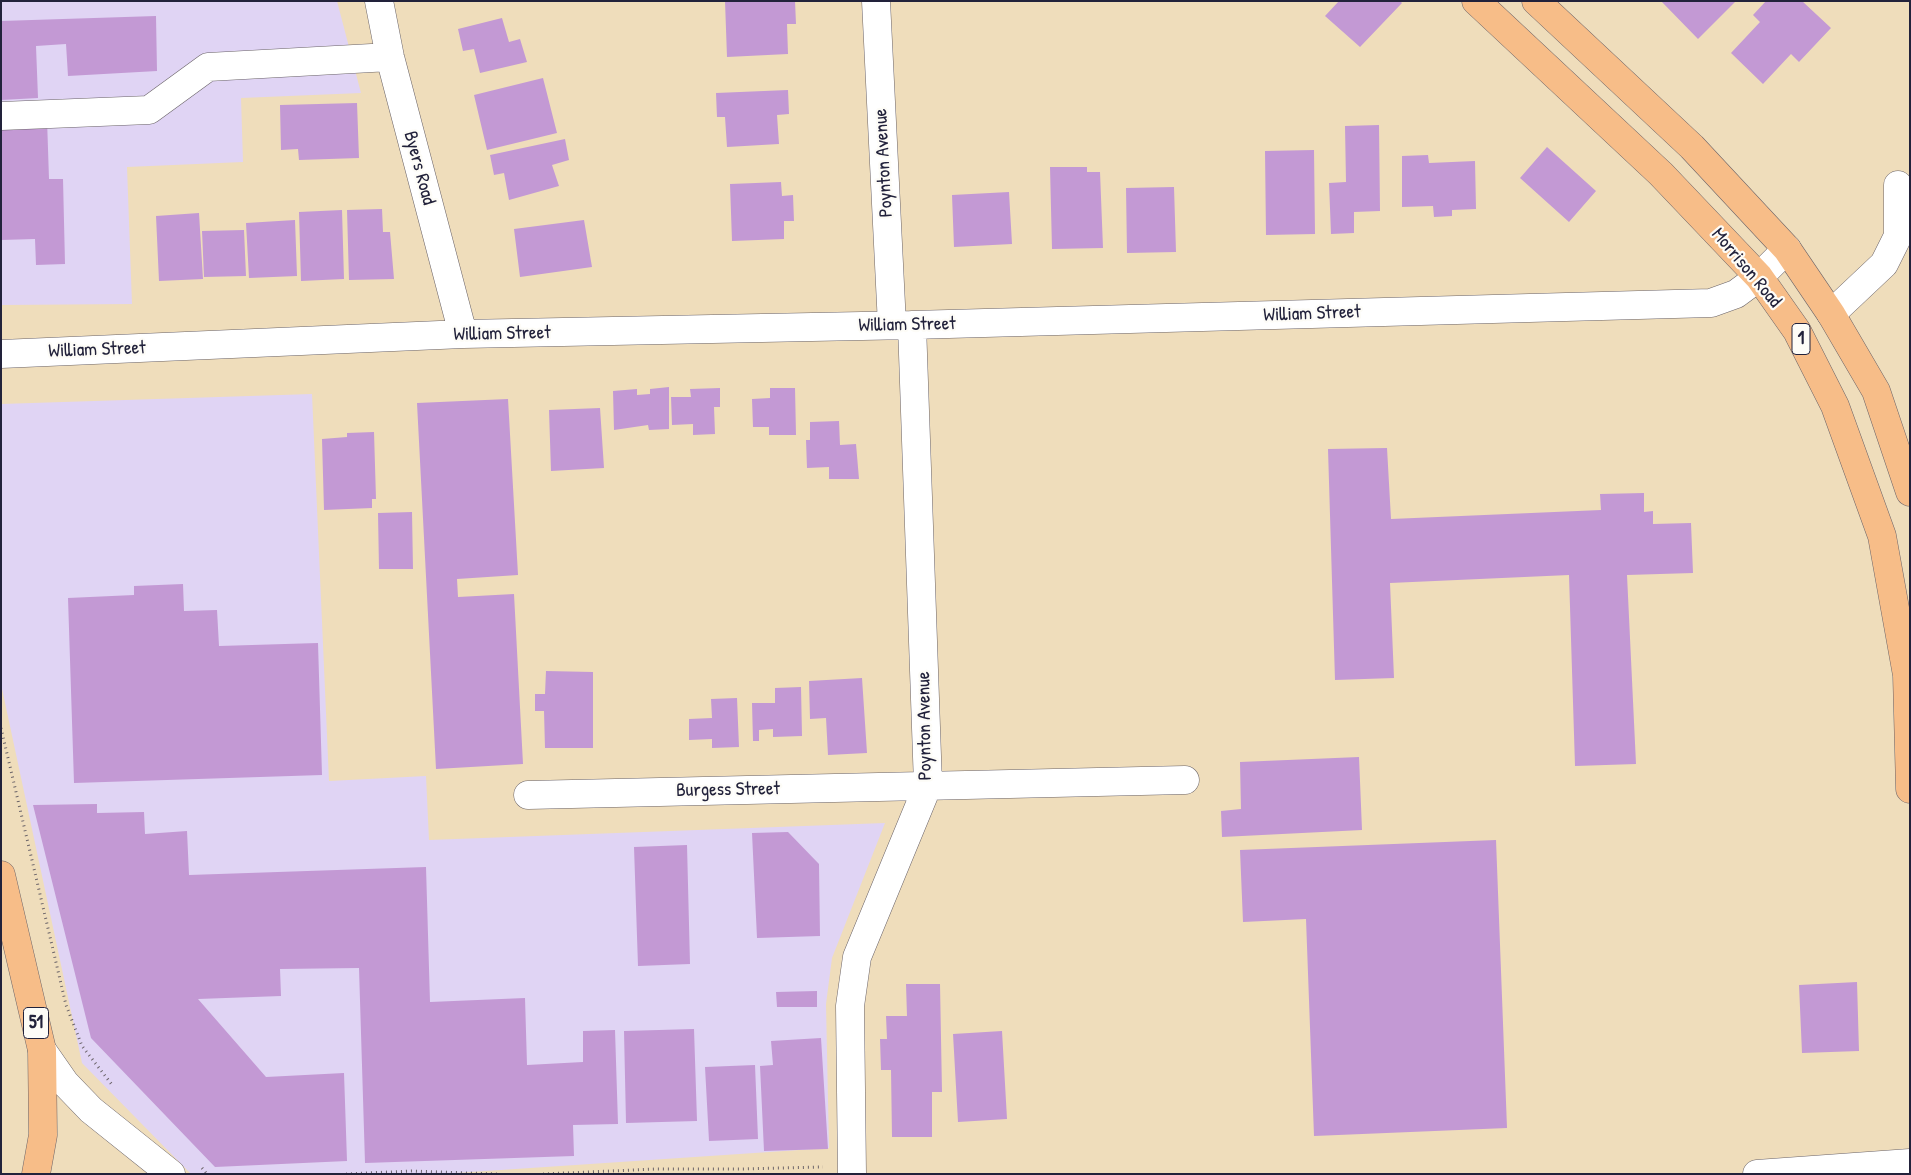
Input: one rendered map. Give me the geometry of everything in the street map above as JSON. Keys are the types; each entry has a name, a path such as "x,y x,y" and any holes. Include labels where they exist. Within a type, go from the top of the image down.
{"main road":[{"name":"Morrison Road","path":"1476,1 1661,174 1759,277 1797,331 1835,406 1882,536 1908,675 1910,789"},
{"name":"1","path":"1536,1 1692,147 1786,249 1831,314 1876,391 1910,492"},
{"name":"51","path":"1,875 42,1050 43,1134 36,1174"}],"street":[{"name":"Byers Road","path":"379,1 390,56 463,334"},
{"name":"Poynton Avenue","path":"852,1168 850,1006 857,957 928,785 902,325 876,1"},
{"path":"1,116 149,110 208,66 390,56"},
{"path":"1831,314 1884,264 1898,236 1898,185"},
{"name":"William Street","path":"4,353 463,334 902,325 1711,303 1736,294 1759,277 1786,249"},
{"name":"Burgess Street","path":"528,795 1185,780"},
{"path":"42,1050 65,1083 91,1110 171,1174"},
{"path":"1757,1174 1910,1163"}],"path":[{"path":"1,728 66,1006 82,1046 115,1088"},
{"path":"200,1167 207,1174"},
{"path":"544,1174 656,1169 852,1168"},
{"path":"346,1174 411,1171 497,1174"}],"shaded area":[{"path":"1,1 337,1 361,93 241,98 243,162 127,167 132,304 1,305"},
{"path":"312,394 329,781 426,776 429,840 885,823 832,958 826,1004 829,1148 441,1174 191,1174 82,1063 1,684 1,404"}],"building":[{"path":"725,1 795,1 796,24 787,24 788,54 727,57"},
{"path":"1339,1 1400,1 1402,3 1360,47 1325,16"},
{"path":"1661,1 1736,1 1698,39"},
{"path":"1766,1 1802,1 1831,28 1799,62 1791,54 1763,84 1731,53 1760,22 1753,15"},
{"path":"156,16 157,71 68,76 66,44 36,46 38,98 1,100 1,21"},
{"path":"502,18 509,42 520,39 527,62 480,73 474,49 463,51 458,29"},
{"path":"543,78 557,133 487,150 474,95"},
{"path":"788,90 789,114 777,115 779,144 727,147 725,117 717,117 716,93"},
{"path":"357,103 359,158 299,160 298,149 281,150 280,105"},
{"path":"47,119 49,179 63,179 65,264 36,265 35,239 1,240 1,122"},
{"path":"1379,125 1380,211 1354,212 1354,233 1331,234 1329,183 1346,182 1345,126"},
{"path":"565,139 569,160 552,165 559,186 509,200 504,173 494,175 490,155"},
{"path":"1547,147 1596,191 1569,222 1520,178"},
{"path":"1314,150 1315,234 1266,235 1265,151"},
{"path":"1428,155 1429,163 1475,161 1476,209 1452,210 1452,216 1434,217 1433,206 1402,207 1402,156"},
{"path":"1050,167 1087,167 1087,172 1100,172 1103,248 1052,249"},
{"path":"781,182 782,196 793,195 794,221 784,221 784,239 732,241 730,184"},
{"path":"1174,187 1176,252 1127,253 1126,188"},
{"path":"1009,192 1012,244 954,247 952,195"},
{"path":"382,209 383,232 390,232 394,279 349,280 347,210"},
{"path":"342,210 344,279 301,281 299,212"},
{"path":"199,213 203,279 159,281 156,216"},
{"path":"295,220 297,276 249,278 246,223"},
{"path":"584,220 592,267 520,277 514,229"},
{"path":"244,230 246,276 204,277 202,231"},
{"path":"669,387 669,429 649,430 648,425 614,430 613,391 637,389 637,395 650,394 650,389"},
{"path":"720,388 720,407 714,407 715,434 693,435 693,424 672,425 671,397 691,397 690,389"},
{"path":"770,388 795,388 796,435 769,435 769,427 753,427 752,399 770,398"},
{"path":"508,399 518,575 457,579 458,597 514,594 523,764 436,769 417,403"},
{"path":"600,408 604,468 551,471 549,410"},
{"path":"839,421 840,445 856,444 859,479 829,479 829,467 807,468 806,440 810,440 810,422"},
{"path":"374,432 376,499 372,499 372,508 324,510 322,439 347,437 347,433"},
{"path":"1387,448 1391,519 1601,510 1600,494 1644,493 1644,512 1653,511 1653,524 1691,523 1693,573 1627,575 1636,764 1575,766 1569,575 1390,583 1394,678 1335,680 1328,449"},
{"path":"412,512 413,569 379,569 378,513"},
{"path":"183,584 184,611 217,610 219,646 318,643 322,775 74,783 68,598 134,595 134,586"},
{"path":"546,671 593,672 593,748 545,748 544,711 535,711 535,694 545,694"},
{"path":"862,678 867,753 828,755 826,718 810,719 809,681"},
{"path":"801,687 802,736 773,737 773,729 759,730 759,741 753,741 752,703 775,703 775,688"},
{"path":"737,698 739,747 712,748 712,739 689,740 689,719 712,718 711,699"},
{"path":"1359,757 1362,830 1222,837 1221,811 1241,809 1240,762"},
{"path":"97,804 97,813 144,812 145,834 187,831 189,875 426,867 430,1002 525,998 527,1065 583,1062 583,1031 615,1030 618,1124 573,1125 574,1156 365,1163 359,968 280,969 281,996 198,999 266,1077 344,1073 347,1161 215,1167 91,1038 33,805"},
{"path":"788,832 819,864 820,936 757,938 752,833"},
{"path":"1496,840 1507,1128 1314,1136 1306,919 1243,922 1240,850"},
{"path":"687,845 690,964 638,966 634,847"},
{"path":"1857,982 1859,1051 1802,1053 1799,985"},
{"path":"906,984 940,984 942,1092 932,1092 932,1137 892,1137 891,1070 881,1070 880,1039 887,1039 886,1016 907,1016"},
{"path":"817,991 817,1007 777,1007 776,992"},
{"path":"694,1029 697,1121 626,1123 624,1031"},
{"path":"1002,1031 1007,1119 958,1122 953,1034"},
{"path":"821,1038 828,1149 764,1151 760,1066 773,1065 771,1041"},
{"path":"755,1065 758,1139 709,1141 705,1067"}]}
